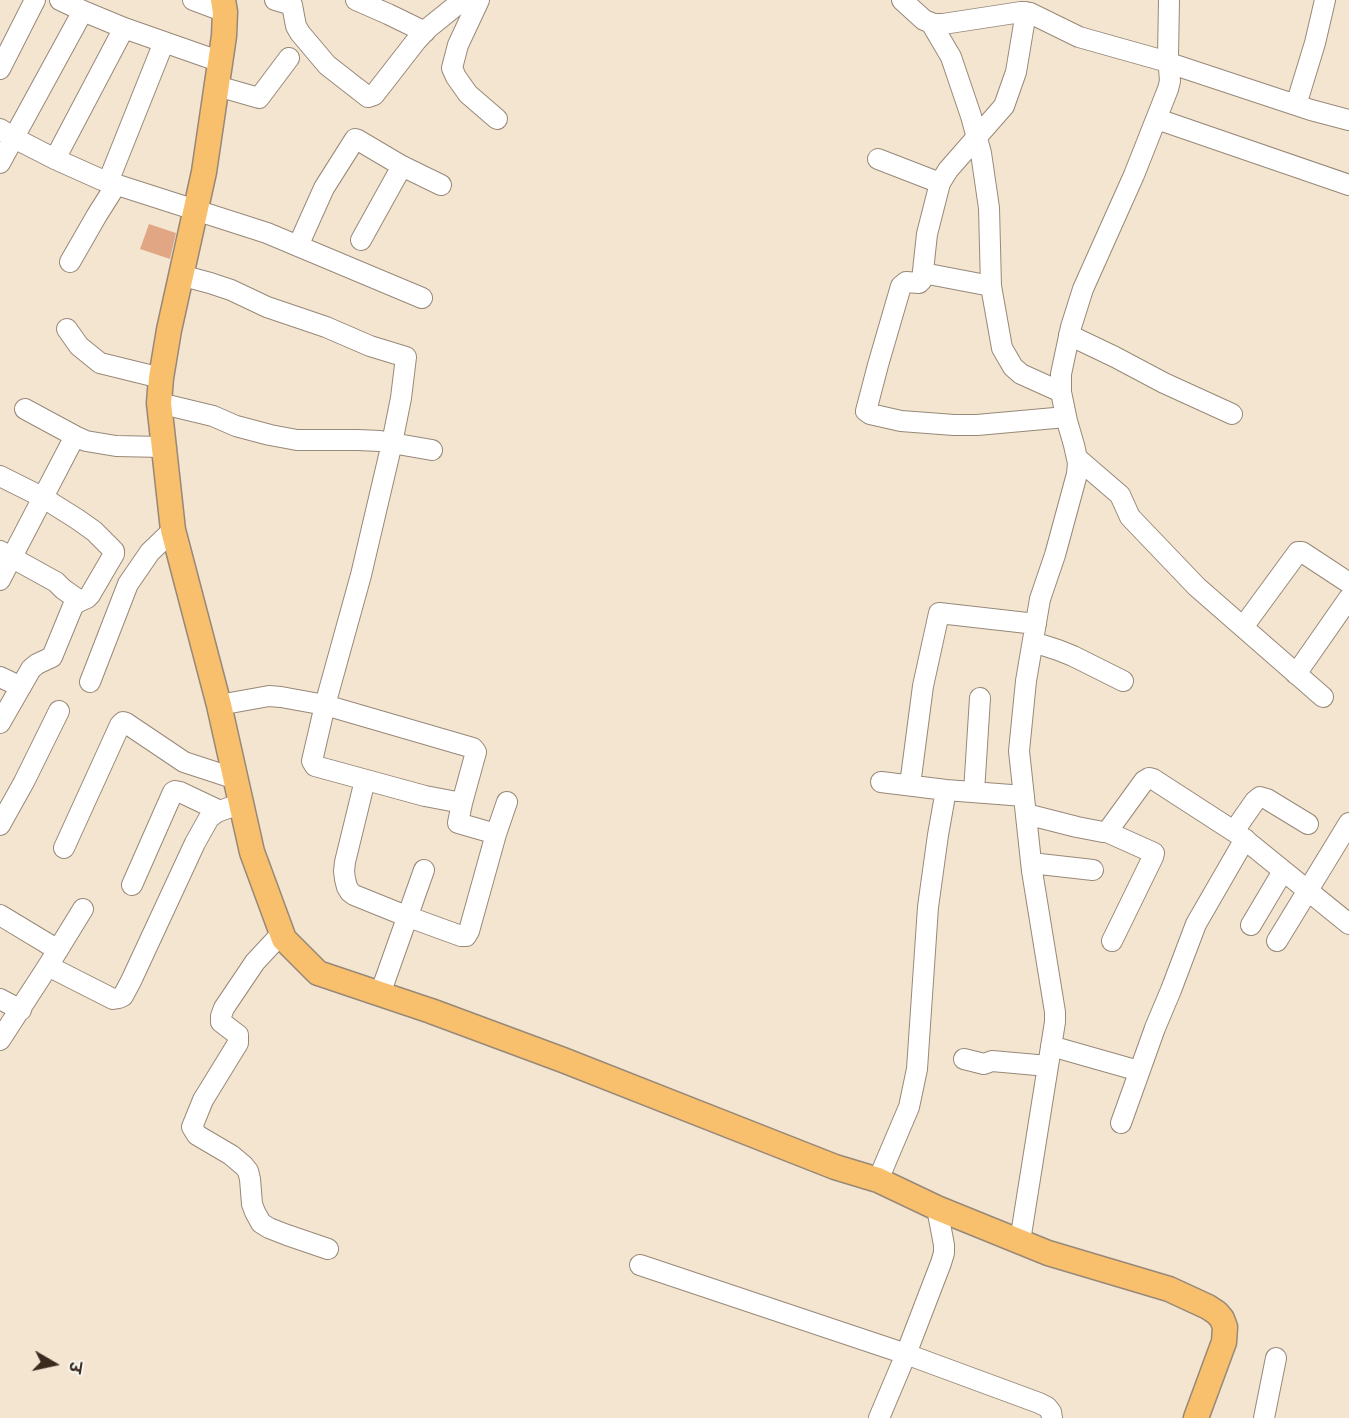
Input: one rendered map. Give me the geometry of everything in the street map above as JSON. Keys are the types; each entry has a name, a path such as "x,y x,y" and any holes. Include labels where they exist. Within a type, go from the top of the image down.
{"main road":[{"path":"224,6 221,62 204,172 169,330 159,403 173,530 236,778 231,807 252,852 284,939 318,973 431,1011 613,1079 835,1167 879,1180 937,1208 1048,1253 1169,1289 1208,1307 1222,1319 1225,1327 1224,1342 1196,1418"}],"street":[{"path":"0,69 35,0"},
{"path":"60,0 124,28 221,62"},
{"path":"193,0 224,6"},
{"path":"356,0 425,32"},
{"path":"285,1 294,7 297,28 321,59 368,97 374,95 416,41 463,0"},
{"path":"479,0 459,45 452,68 468,94 497,119"},
{"path":"902,0 924,20 931,23 943,24 1026,12 1079,37 1168,62 1296,105 1349,120"},
{"path":"1020,1241 1055,1012 1031,863 1020,762 1020,742 1026,681 1040,599 1076,479 1077,458 1060,392 1061,374 1069,335 1083,289 1134,175 1168,89 1170,77 1168,62 1169,0"},
{"path":"1296,105 1315,43 1325,0"},
{"path":"0,163 7,133 83,11"},
{"path":"1026,12 1016,72 1007,100 1000,112 948,170 940,183 927,234 922,280 919,283 906,282 901,286 867,407 868,413 901,421 954,425 1066,417"},
{"path":"931,23 951,57 981,153 990,225 991,286 1000,342 1013,367 1025,376 1060,392"},
{"path":"55,159 124,28"},
{"path":"70,262 112,184 164,42"},
{"path":"217,86 259,98 289,58"},
{"path":"1157,119 1349,185"},
{"path":"7,133 55,159 112,184 267,233 422,298"},
{"path":"298,246 324,188 355,140 441,185"},
{"path":"878,159 940,183"},
{"path":"361,240 402,166"},
{"path":"923,273 991,286"},
{"path":"180,275 231,290 267,307 326,327 370,346 406,357 392,443 361,575 325,705 312,763 315,766 365,780 462,803"},
{"path":"67,329 79,346 100,363 161,378"},
{"path":"1069,335 1232,414"},
{"path":"159,403 206,414 236,426 297,440 358,440 432,450"},
{"path":"25,409 86,441 116,446 163,447"},
{"path":"0,580 6,554 42,497 75,436"},
{"path":"1077,458 1120,495 1130,517 1197,587 1323,697"},
{"path":"0,476 42,497 87,525 114,553 90,595 73,606 52,657 31,669 0,723"},
{"path":"90,682 128,584 150,552 173,530"},
{"path":"1244,627 1298,552 1302,552 1349,583"},
{"path":"6,554 56,582 80,601"},
{"path":"1296,674 1349,598"},
{"path":"910,785 919,705 926,665 940,613 1034,633 1051,647 1123,681"},
{"path":"0,677 21,687"},
{"path":"219,705 251,698 275,696 325,705 476,749 458,823 496,834"},
{"path":"974,792 980,698"},
{"path":"0,825 59,711"},
{"path":"64,848 120,724 123,722 184,762 236,778"},
{"path":"1107,832 1144,781 1149,778 1155,780 1239,835 1349,924"},
{"path":"365,780 345,862 346,887 354,895 461,936 468,935 507,802"},
{"path":"881,782 974,792 1025,805 1077,827 1107,832 1154,853 1112,941"},
{"path":"879,1180 909,1107 917,1069 928,907 946,790"},
{"path":"132,885 173,792 231,807"},
{"path":"1120,1123 1196,924 1254,801 1260,797 1267,799 1308,824"},
{"path":"0,915 53,958 113,999 117,999 123,996 131,981 195,843 209,818 231,807"},
{"path":"1277,940 1349,823"},
{"path":"1031,863 1094,870"},
{"path":"380,994 424,870"},
{"path":"1251,925 1283,871"},
{"path":"0,1040 83,909"},
{"path":"282,933 255,962 224,1008 221,1022 238,1035 238,1043 203,1100 192,1127 197,1135 239,1161 248,1171 252,1204 261,1223 328,1249"},
{"path":"0,999 21,1010"},
{"path":"1051,1046 1139,1071"},
{"path":"964,1059 984,1064 992,1060 1048,1066"},
{"path":"879,1418 944,1253 937,1208"},
{"path":"640,1265 906,1354 1039,1403 1047,1407 1052,1418"},
{"path":"1264,1418 1276,1358"}],"building":[{"path":"149,224 176,233 170,259 140,249"}]}
